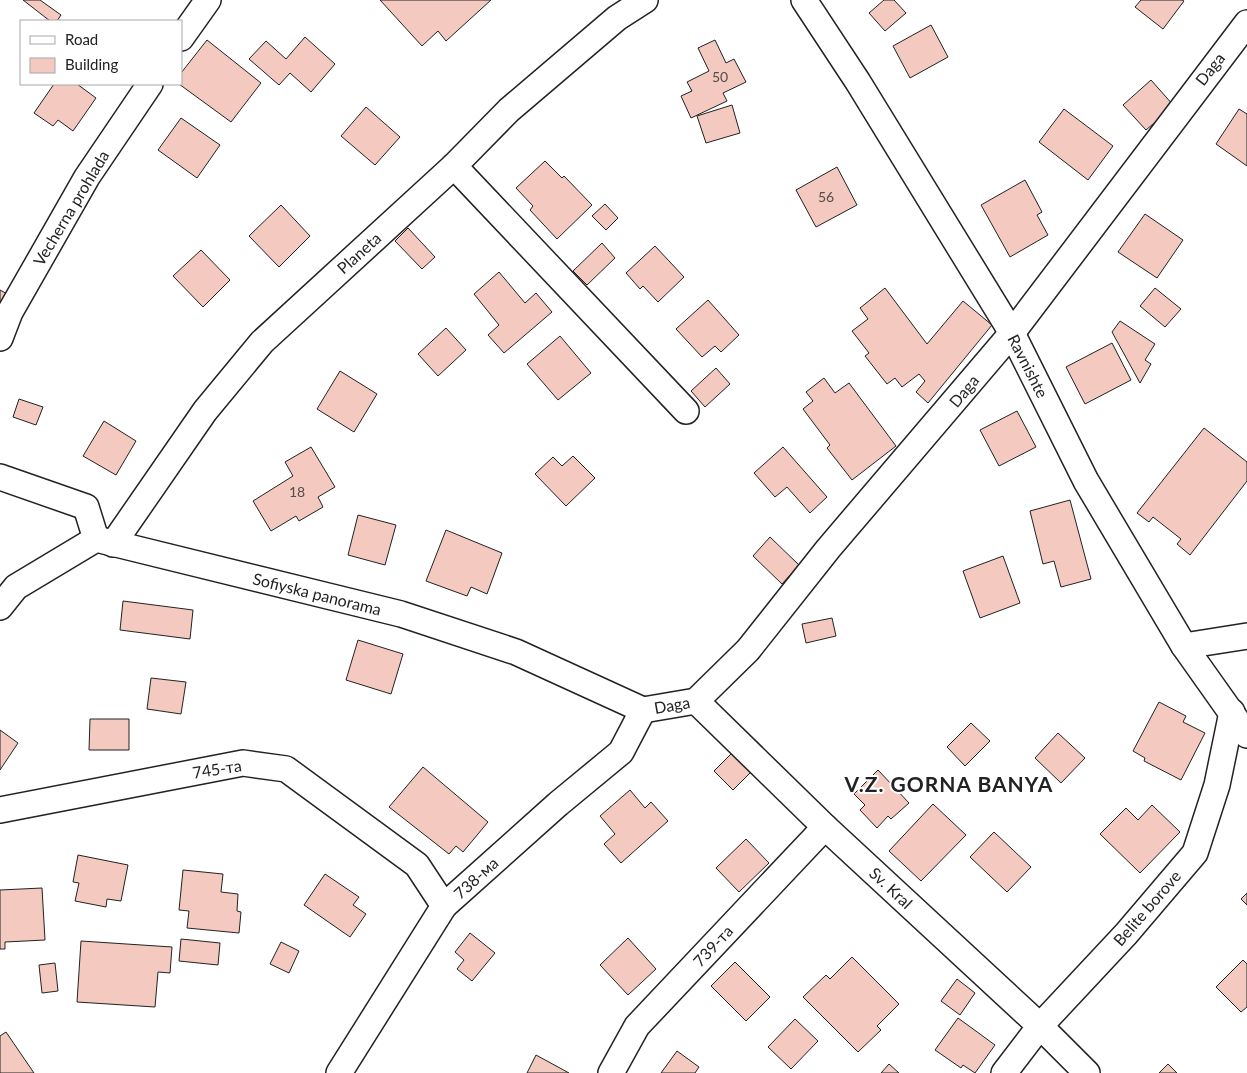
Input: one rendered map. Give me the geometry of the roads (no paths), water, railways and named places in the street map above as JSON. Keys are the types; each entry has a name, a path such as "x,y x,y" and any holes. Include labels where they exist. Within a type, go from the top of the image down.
{"street":[{"path":"182,37 208,0"},
{"name":"Planeta","path":"105,542 205,411 262,342 454,166 510,110 617,18 645,0"},
{"name":"Ravnishte","path":"804,0 858,82 1012,333 1086,481 1184,646 1247,736"},
{"name":"Daga","path":"643,710 696,701 748,650 828,549 1012,333 1247,23"},
{"name":"Vecherna prohlada","path":"0,338 10,312 87,177 149,85"},
{"path":"454,166 686,411"},
{"path":"0,477 86,507 105,542 16,587 0,607"},
{"name":"Sofiyska panorama","path":"105,542 400,614 516,652 643,710"},
{"path":"1184,646 1247,636"},
{"name":"Sv. Kral","path":"696,701 825,827 1040,1026 1087,1073"},
{"name":"738-ма","path":"339,1073 444,906 558,804 621,752 643,710"},
{"name":"Belite borove","path":"1004,1073 1040,1026 1126,934 1195,853 1217,785 1232,712"},
{"name":"745-та","path":"0,810 243,763 286,769 418,865 444,906"},
{"name":"739-та","path":"611,1073 637,1026 825,827"}],"district":[{"name":"V.Z. GORNA BANYA","path":"949,785"}]}
